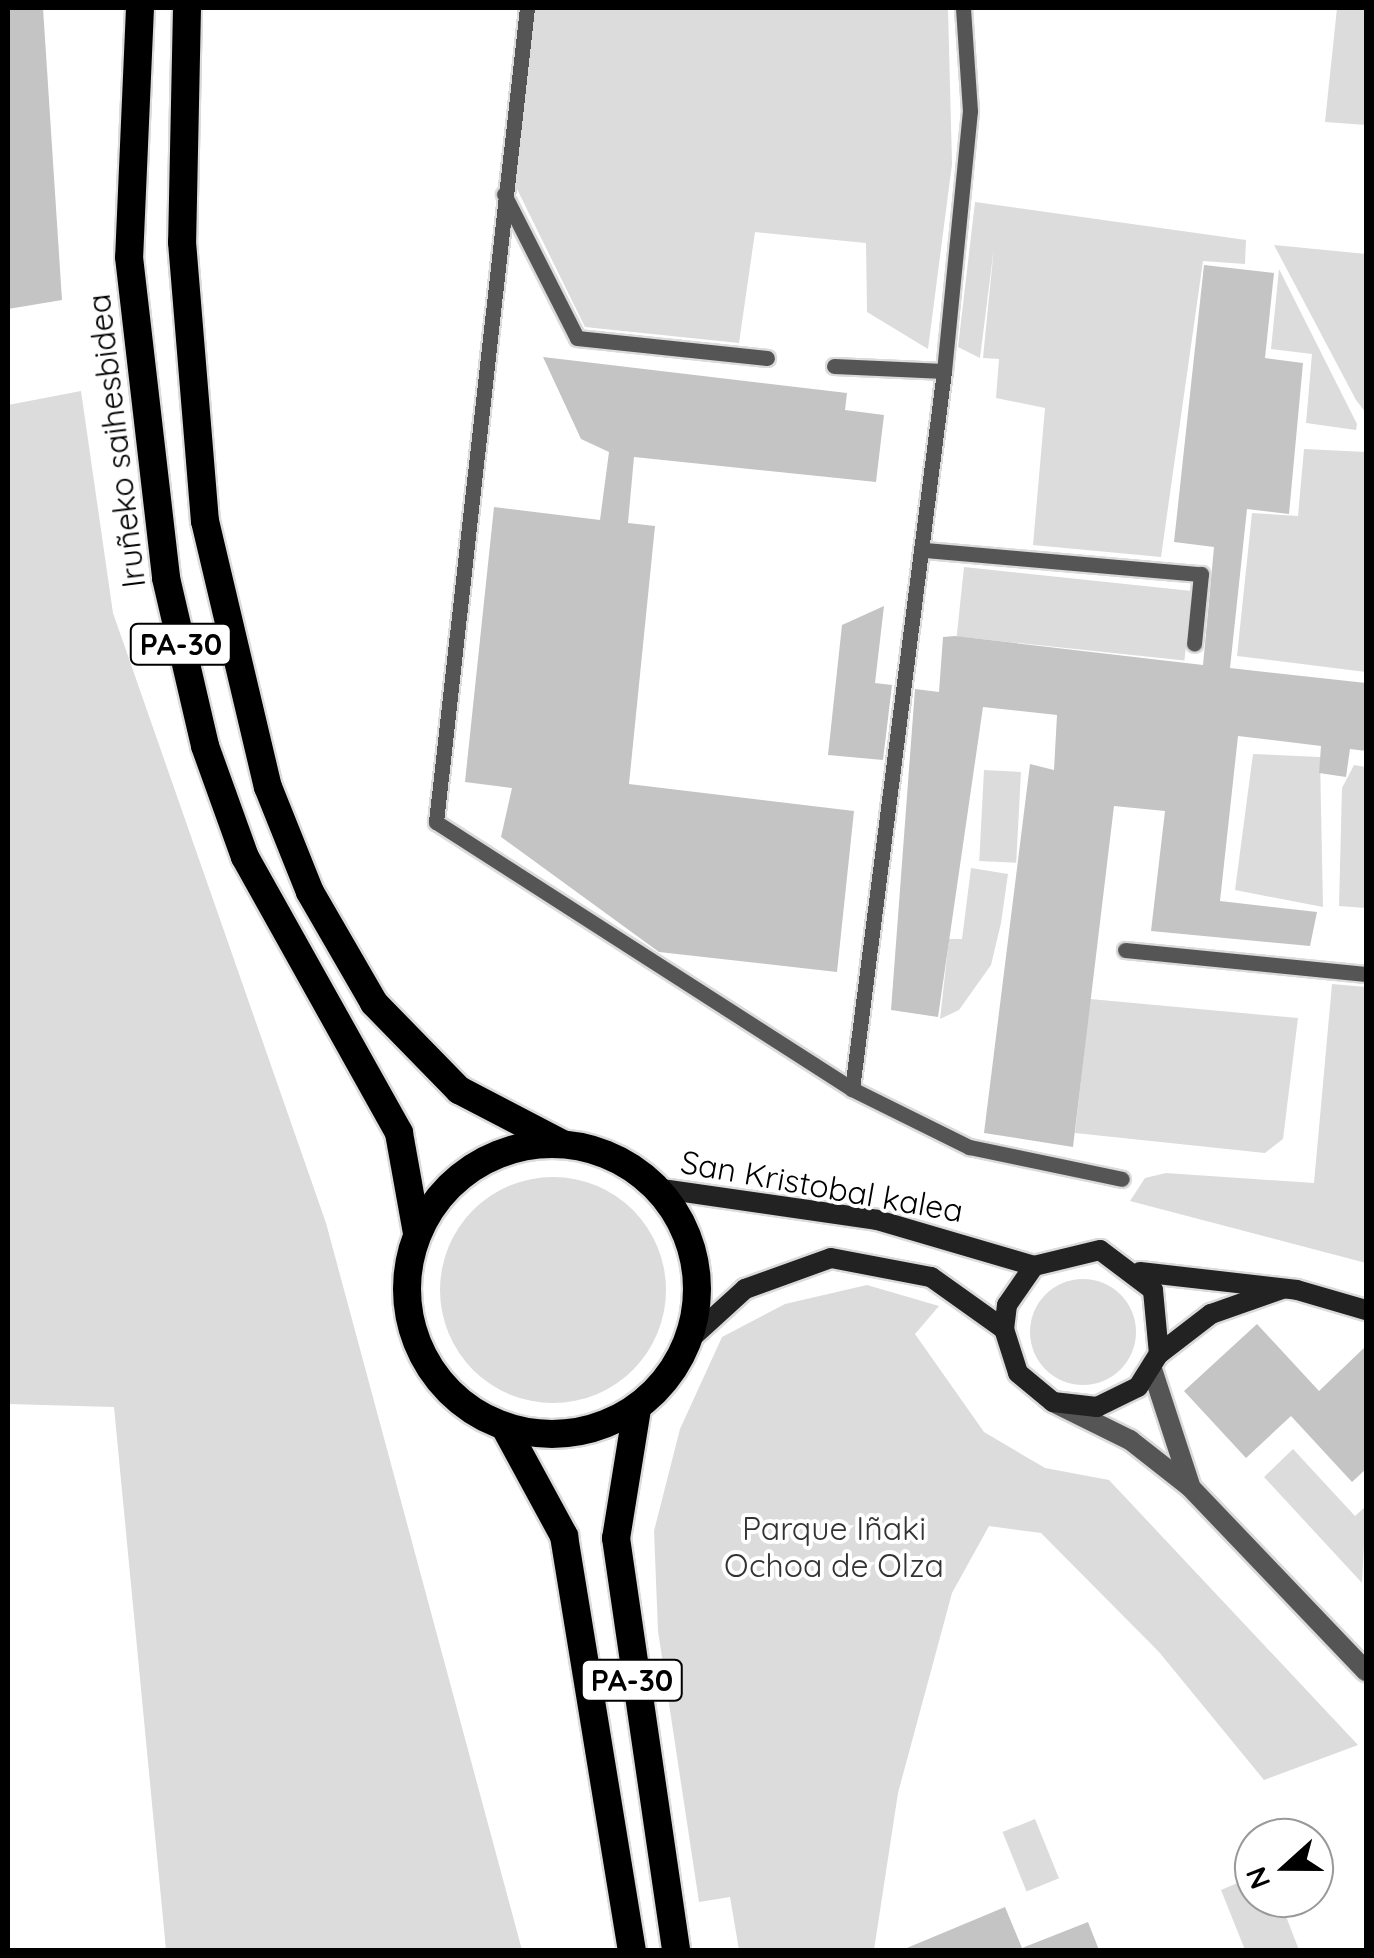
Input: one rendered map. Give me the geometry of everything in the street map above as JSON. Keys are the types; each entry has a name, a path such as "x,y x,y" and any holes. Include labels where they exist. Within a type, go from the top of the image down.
{"highway":[{"name":"Iruñeko saihesbidea","path":"140,8 129,257 166,578 205,746 246,858 399,1133 416,1233"},
{"name":"PA-30","path":"188,8 182,242 204,521 268,787 310,892 374,1004 459,1090 561,1143 629,1165 656,1188 694,1260 688,1340 637,1409 596,1430 551,1436 506,1429 463,1406 430,1371 410,1327 406,1280 416,1233 440,1194 475,1165 516,1147 561,1143"},
{"name":"PA-30","path":"637,1409 616,1538 676,1950"},
{"name":"PA-30","path":"506,1429 564,1536 632,1950"}],"main road":[{"name":"San Kristobal kalea","path":"656,1188 877,1220 1034,1266"},
{"path":"1282,1289 1211,1314 1155,1361 1119,1400 1053,1402 1018,1373 1004,1329 1018,1284 1034,1266 1076,1249 1140,1272 1282,1289 1366,1310"},
{"name":"San Kristobal kalea","path":"688,1340 745,1289 831,1258 931,1277 1004,1329"},
{"path":"1140,1272 1161,1310 1155,1361"}],"street":[{"path":"1155,1361 1190,1487"},
{"path":"1053,1402 1130,1440 1190,1487 1365,1666"}],"lane":[{"path":"527,8 436,822 852,1089 969,1147 1122,1179"},
{"path":"852,1089 944,371 970,111 963,8"},
{"path":"504,194 577,338 766,358"},
{"path":"834,366 944,371"},
{"path":"924,550 1201,574 1194,644"},
{"path":"1125,950 1366,974"}],"green space":[{"path":"536,8 948,8 952,164 928,349 867,312 866,243 755,232 739,343 585,327 516,187"},
{"path":"1337,8 1366,8 1366,125 1325,122"},
{"path":"975,202 1246,240 1245,264 1203,261 1161,557 1033,545 1045,408 996,398 999,359 983,358 994,247 980,358 958,347"},
{"path":"1274,245 1366,254 1366,413 1356,400"},
{"path":"1279,269 1357,424 1356,430 1306,423 1312,354 1271,349"},
{"path":"81,391 113,613 326,1223 522,1950 166,1950 114,1407 8,1404 8,405"},
{"path":"1304,449 1366,452 1366,672 1237,656 1252,513 1298,516"},
{"path":"964,567 1192,591 1184,661 957,637"},
{"path":"1253,754 1320,757 1323,907 1235,890"},
{"path":"1354,765 1366,767 1366,908 1339,906 1342,788"},
{"path":"984,770 1021,772 1016,863 979,861"},
{"path":"971,868 1008,874 1001,923 991,965 959,1010 940,1019 949,939 962,939"},
{"path":"1332,984 1366,987 1366,1263 1130,1201 1145,1178 1166,1173 1314,1183"},
{"path":"1090,999 1298,1018 1283,1139 1265,1153 1075,1133"},
{"path":"553,1177 596,1186 633,1210 657,1247 666,1290 657,1333 633,1370 596,1394 553,1403 510,1394 473,1370 449,1333 440,1290 449,1247 473,1210 510,1186"},
{"path":"1083,1279 1103,1283 1120,1295 1132,1312 1136,1332 1132,1352 1120,1369 1103,1381 1083,1385 1063,1381 1046,1369 1034,1352 1030,1332 1034,1312 1046,1295 1063,1283"},
{"name":"Parque Iñaki Ochoa de Olza","path":"867,1285 939,1306 915,1334 984,1432 1045,1468 1109,1480 1358,1745 1264,1780 1159,1652 1041,1533 989,1526 952,1593 898,1793 874,1950 739,1950 730,1897 699,1902 658,1631 654,1531 680,1429 722,1337 785,1304"},
{"path":"1293,1449 1355,1516 1366,1506 1362,1583 1264,1477"},
{"path":"1035,1819 1059,1878 1027,1891 1003,1832"},
{"path":"1234,1884 1234,1918 1287,1918 1299,1950 1245,1950 1221,1890"}],"building":[{"path":"8,8 43,8 62,300 8,309"},
{"path":"1204,265 1274,273 1265,358 1303,363 1289,514 1247,509 1230,668 1366,683 1366,751 1350,749 1346,777 1319,773 1321,746 1238,736 1220,901 1317,912 1310,946 1151,931 1165,811 1114,806 1073,1147 984,1133 1030,764 1054,770 1057,715 983,707 938,1017 891,1010 915,689 939,692 943,637 955,636 1203,665 1214,547 1174,542"},
{"path":"543,357 847,393 845,410 884,415 876,482 634,457 628,523 655,526 629,784 854,811 837,972 659,952 501,837 512,788 465,782 494,507 600,520 609,452 581,439"},
{"path":"884,606 875,683 892,685 883,760 828,755 842,625"},
{"path":"1257,1324 1319,1391 1366,1346 1366,1469 1352,1482 1291,1416 1246,1458 1184,1391"},
{"path":"1005,1907 1022,1948 1088,1922 1099,1950 902,1950"}]}
